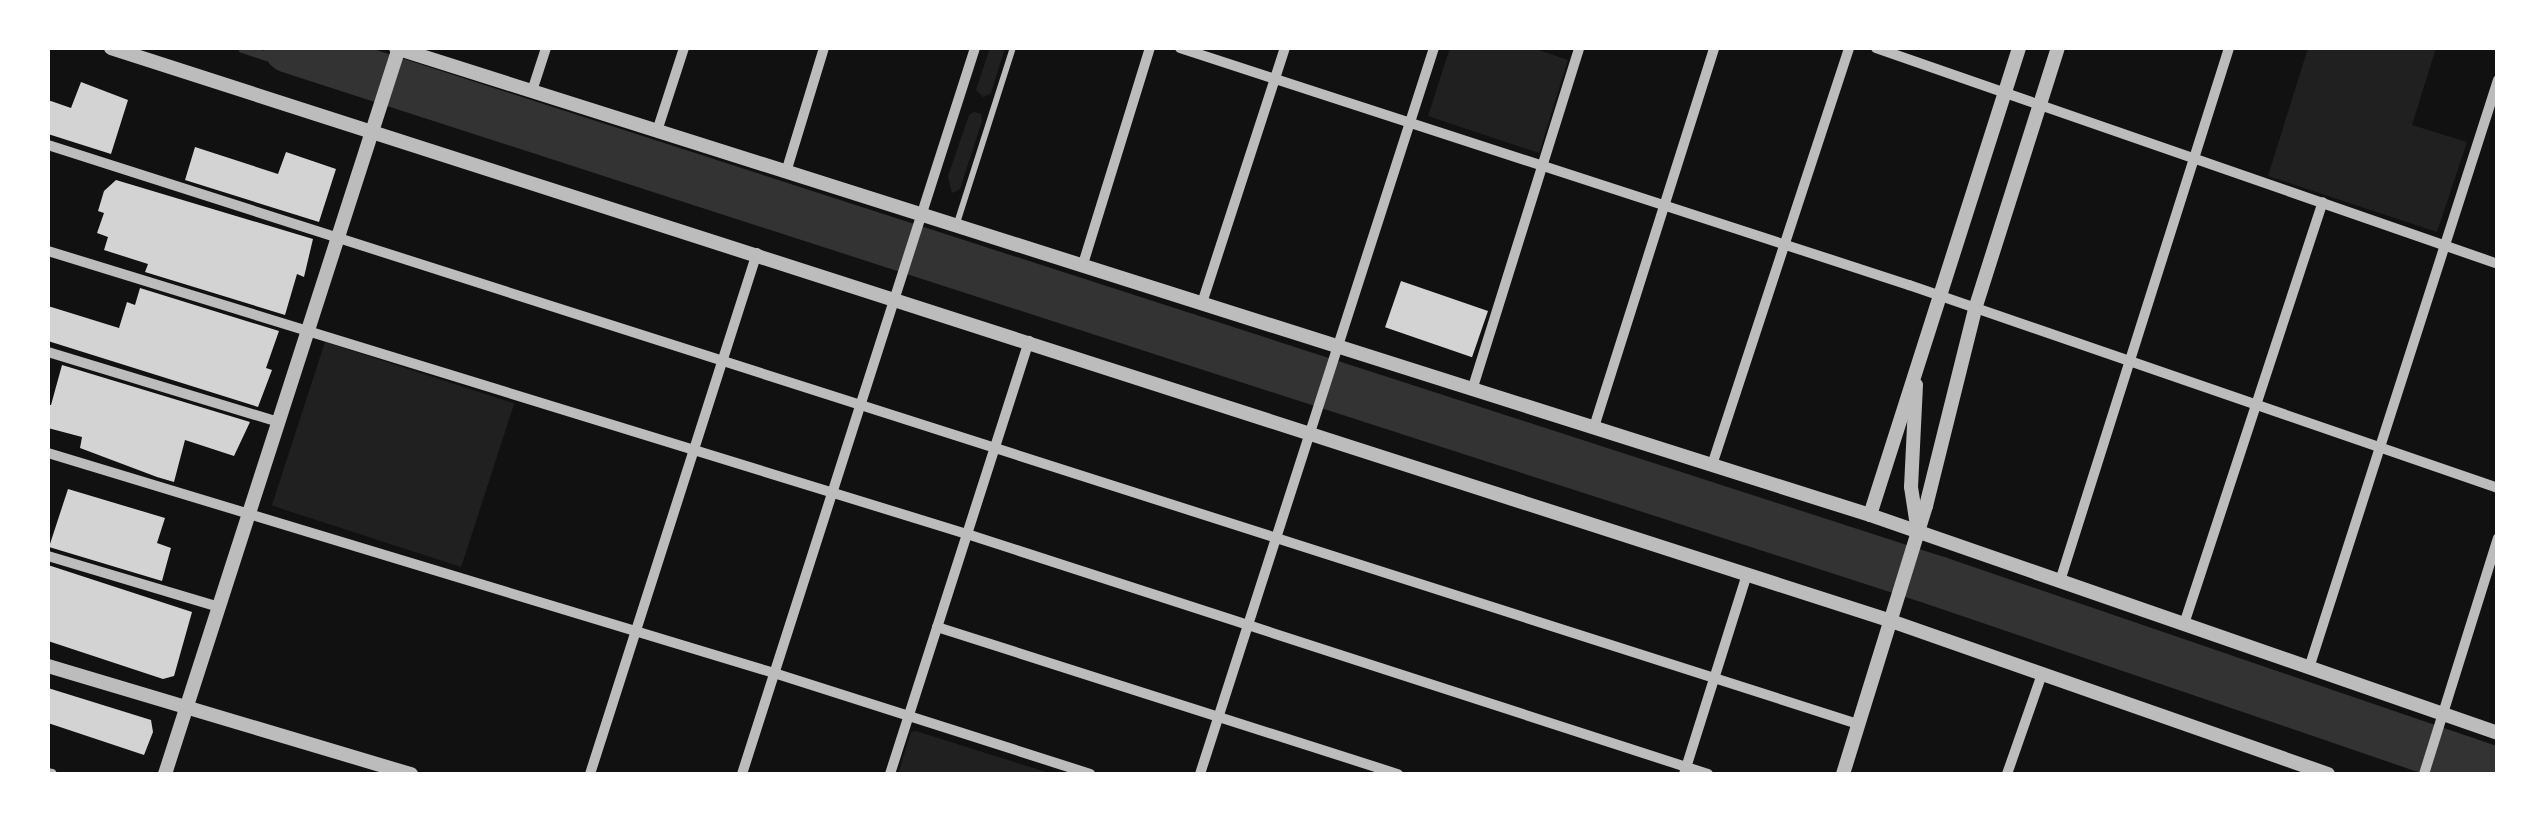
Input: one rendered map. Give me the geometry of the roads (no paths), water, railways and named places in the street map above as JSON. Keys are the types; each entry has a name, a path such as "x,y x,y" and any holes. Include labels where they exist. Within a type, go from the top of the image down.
{"street":[{"path":"110,48 373,129 1892,621 2328,774"},
{"path":"165,774 398,48 1870,516 2498,733"},
{"path":"532,91 546,48"},
{"path":"657,131 684,48"},
{"path":"786,172 824,48"},
{"path":"742,774 976,48"},
{"path":"1082,264 1150,48"},
{"path":"1180,48 1786,244 2498,488"},
{"path":"1202,303 1285,48"},
{"path":"1200,774 1434,48"},
{"path":"1473,388 1579,48"},
{"path":"1594,427 1714,48"},
{"path":"1712,465 1848,48"},
{"path":"1876,48 2498,264"},
{"path":"1870,516 2018,48"},
{"path":"1843,774 1912,557 1975,309 2058,48"},
{"path":"2060,581 2229,48"},
{"path":"2309,668 2498,80"},
{"path":"48,145 1858,724"},
{"path":"2184,624 2323,202"},
{"path":"48,250 967,534 1685,771 1708,774"},
{"path":"590,774 757,253"},
{"path":"890,774 1029,342"},
{"path":"48,352 279,422"},
{"path":"1918,364 1911,487 1918,533"},
{"path":"48,453 774,673 1059,770 1090,774"},
{"path":"2424,774 2498,538"},
{"path":"48,556 219,607"},
{"path":"1685,771 1747,574"},
{"path":"937,627 1398,774"},
{"path":"48,666 411,774"},
{"path":"2007,774 2042,674"}],"lane":[{"path":"956,225 1012,48"}],"waterway":[{"path":"242,48 635,179 1921,591 2445,774"},
{"path":"289,48 1937,581 2498,773"}]}
